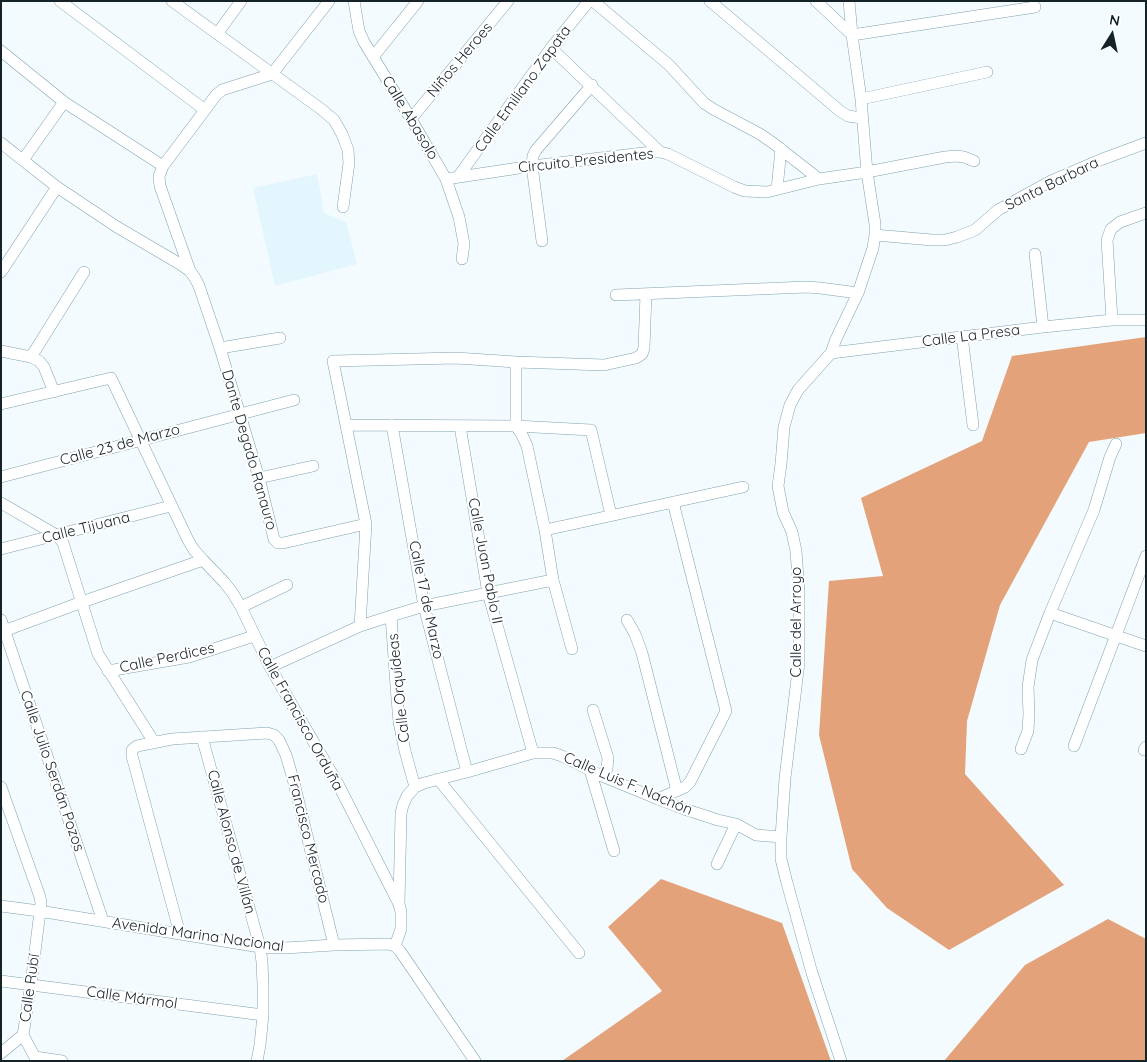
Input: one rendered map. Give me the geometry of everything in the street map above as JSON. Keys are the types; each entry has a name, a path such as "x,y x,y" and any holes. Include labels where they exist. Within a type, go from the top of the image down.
{"street":[{"path":"60,1 205,110"},
{"path":"172,1 322,109 334,120 348,150 349,163 343,207"},
{"path":"217,34 241,1"},
{"path":"1,52 64,102 163,166 216,95 222,90 272,74 328,1"},
{"name":"Calle Abasolo","path":"354,1 364,42 446,179 460,217 464,237 462,259"},
{"path":"373,57 418,1"},
{"name":"Niños Heroes","path":"411,119 508,1"},
{"name":"Calle Emiliano Zapata","path":"458,177 551,48 589,1"},
{"path":"593,1 669,66 704,103 760,134 819,179"},
{"path":"710,1 840,112 848,116 862,118"},
{"path":"816,1 852,35 1035,7"},
{"name":"Calle del Arroyo","path":"841,1061 812,973 782,859 781,837 785,778 799,662 800,593 796,551 792,532 783,512 778,486 784,428 790,406 798,390 831,354 858,293 873,248 875,235 849,1"},
{"path":"551,48 592,85 660,152"},
{"path":"861,100 987,72"},
{"path":"542,241 532,166 533,156 536,150 592,85"},
{"path":"23,160 64,102"},
{"name":"Santa Barbara","path":"875,235 932,240 945,240 957,237 974,230 998,210 1050,181 1146,143"},
{"path":"2,145 57,187 117,227 190,271"},
{"path":"777,189 781,149"},
{"name":"Circuito Presidentes","path":"446,179 532,166 660,152 668,154 740,189 767,192 819,179 945,157 964,157 974,161"},
{"name":"Dante Degado Ranauro","path":"163,166 160,186 190,271 199,286 220,348 259,478 274,539 278,543 283,544 366,524"},
{"path":"1,272 57,187"},
{"path":"1112,320 1107,240 1111,229 1120,222 1146,212"},
{"path":"1035,254 1042,327"},
{"path":"32,357 84,272"},
{"path":"616,295 806,287 858,293"},
{"path":"360,626 366,524 333,361 456,358 604,365 636,358 642,354 644,348 646,294"},
{"name":"Calle La Presa","path":"831,354 1042,327 1112,320 1146,320"},
{"path":"962,336 973,425"},
{"path":"220,348 280,338"},
{"path":"1,351 32,357 39,361 44,367 54,392 1,404"},
{"path":"516,362 516,426 527,446 545,530 553,580 572,649"},
{"name":"Calle Francisco Orduña","path":"54,392 111,378 188,540 232,592 241,607 270,667 338,784 399,904 401,912 400,929 395,946"},
{"name":"Calle 23 de Marzo","path":"1,477 294,400"},
{"path":"346,425 516,426 591,430 610,515"},
{"name":"Calle 17 de Marzo","path":"392,425 424,606 467,772"},
{"name":"Calle Juan Pablo II","path":"460,426 488,593 533,754"},
{"path":"1021,749 1028,731 1028,687 1032,660 1094,510 1110,457 1116,444"},
{"path":"259,478 313,466"},
{"path":"545,530 743,487"},
{"path":"658,799 685,787 690,782 726,711 673,502"},
{"path":"1,503 58,536 63,543 98,654 154,742"},
{"name":"Calle Tijuana","path":"1,549 171,506"},
{"path":"1074,746 1146,556"},
{"path":"2,627 82,602 203,560"},
{"path":"270,667 360,626 424,606 553,580"},
{"path":"241,607 287,585"},
{"path":"1050,613 1146,646"},
{"name":"Calle Orquídeas","path":"392,616 399,722 415,787"},
{"path":"627,620 642,653 677,791"},
{"name":"Calle Julio Serdán Pozos","path":"2,627 103,921"},
{"name":"Calle Perdices","path":"108,671 189,657 254,636"},
{"path":"593,710 608,758 606,770 602,776"},
{"name":"Francisco Mercado","path":"202,737 267,733 274,735 279,740 293,779 334,945"},
{"path":"180,934 132,756 132,750 136,746 154,742 202,737"},
{"name":"Calle Alonso de Villán","path":"202,737 260,947 263,1015 257,1061"},
{"name":"Calle Luis F. Nachón","path":"415,787 438,779 533,754 553,753 602,776 684,809 736,824 756,835 781,837"},
{"path":"590,770 614,851"},
{"path":"438,779 579,953"},
{"name":"Calle Rubí","path":"1,787 41,903 23,1035 36,1059"},
{"path":"399,904 400,813 407,796 415,787"},
{"path":"717,864 736,824"},
{"name":"Avenida Marina Nacional","path":"1,906 260,947 285,948 388,944 395,946"},
{"path":"395,946 474,1061"},
{"name":"Calle Mármol","path":"1,981 263,1015"},
{"path":"1,1053 23,1035"},
{"path":"36,1059 62,1061"}],"shaded area":[{"path":"317,174 324,213 346,222 357,264 275,286 253,188"},
{"path":"1146,337 1146,433 1089,442 1000,605 967,721 965,774 1064,885 949,950 887,908 852,869 819,735 829,581 883,576 861,498 982,441 1012,356"},
{"path":"661,879 782,923 831,1061 562,1061 662,991 608,927"},
{"path":"1108,919 1146,939 1146,1061 944,1061 1025,965"}]}
